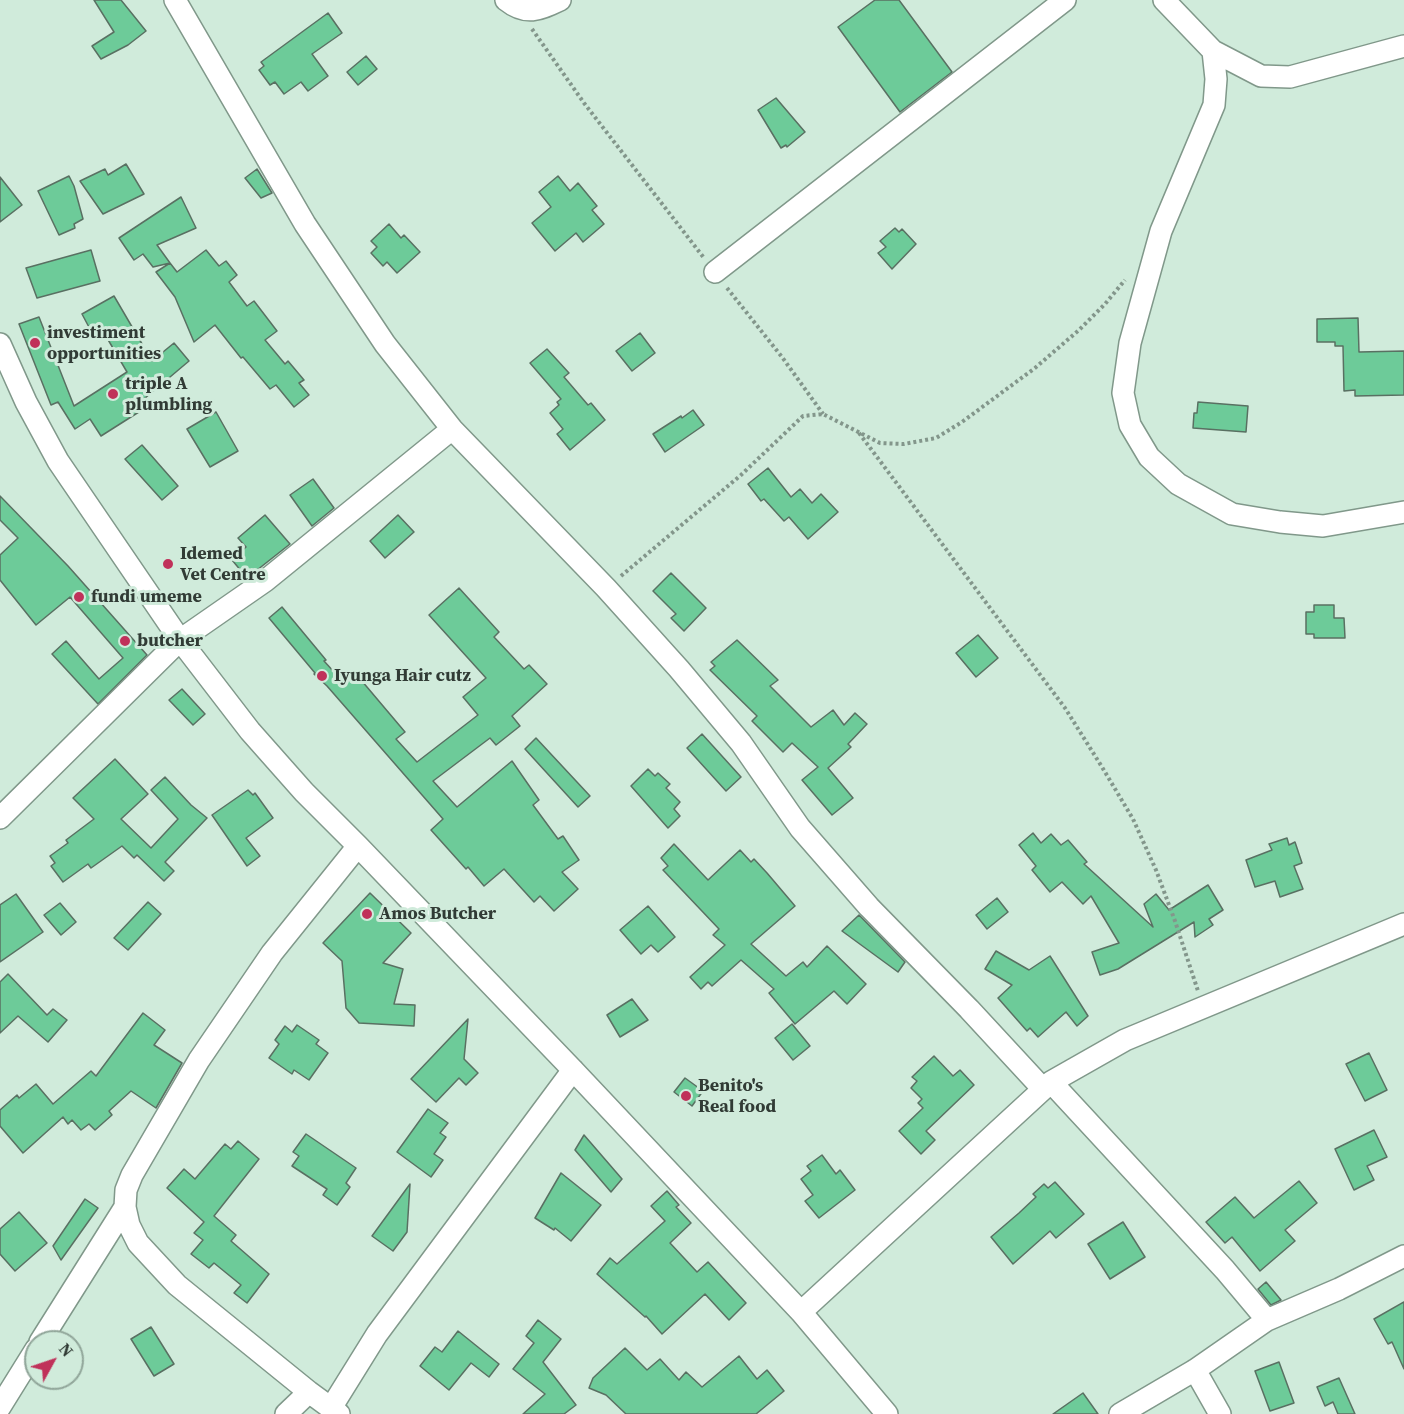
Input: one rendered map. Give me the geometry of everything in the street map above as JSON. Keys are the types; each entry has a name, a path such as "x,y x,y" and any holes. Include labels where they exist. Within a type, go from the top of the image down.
{"street":[{"path":"175,0 305,224 385,344 452,429 606,588 679,669 741,743 800,828 868,907 1047,1085 1225,1270 1267,1320"},
{"path":"512,4 539,11 560,0"},
{"path":"715,272 1065,0"},
{"path":"1164,0 1213,51 1261,76 1290,77 1404,46"},
{"path":"1213,51 1216,79 1214,105 1161,231 1130,343 1123,393 1130,425 1149,457 1178,484 1232,514 1280,522 1323,525 1404,512"},
{"path":"0,344 26,402 58,461 180,640 250,731 304,792 573,1070 801,1312 887,1414"},
{"path":"0,818 180,640 265,581 452,429"},
{"path":"358,846 272,953 199,1060 132,1175 126,1190 125,1207 129,1225 138,1242 177,1285 335,1411 377,1334 573,1070"},
{"path":"801,1312 1047,1085 1125,1040 1404,924"},
{"path":"48,1330 125,1207"},
{"path":"1120,1414 1195,1370 1267,1320 1402,1263"},
{"path":"0,1407 24,1368"},
{"path":"1195,1370 1220,1414"},
{"path":"286,1414 309,1392"}],"path":[{"path":"512,4 584,103 782,357 823,414 880,443 904,444 936,438 962,422 1035,368 1079,330 1132,272"},
{"path":"606,588 741,476 803,416 823,414"},
{"path":"858,432 1065,708 1133,819 1156,870 1203,1006"}],"building":[{"path":"94,0 121,0 146,31 128,45 101,59 92,46 114,32"},
{"path":"875,0 899,0 952,72 900,112 838,27"},
{"path":"328,13 342,33 312,54 328,76 308,91 301,82 284,94 275,82 270,85 259,70 264,66 261,62"},
{"path":"366,56 377,69 358,85 347,72"},
{"path":"776,98 805,132 787,147 786,145 781,148 758,110"},
{"path":"126,164 144,194 103,214 80,181 105,169 108,175"},
{"path":"257,169 272,193 261,198 245,178"},
{"path":"69,176 83,219 74,224 75,228 59,235 38,191"},
{"path":"558,176 570,191 578,183 597,206 592,210 604,224 583,242 576,233 555,251 532,223 551,207 539,192"},
{"path":"0,177 22,205 0,222"},
{"path":"181,197 196,228 157,245 170,263 153,267 143,254 134,260 119,238"},
{"path":"389,224 401,238 404,235 420,252 397,273 387,262 383,266 371,253 377,247 371,241"},
{"path":"895,228 899,232 902,229 916,244 892,269 878,253 886,247 880,241"},
{"path":"91,250 100,281 37,298 26,268"},
{"path":"206,250 219,266 226,261 237,275 229,282 247,306 254,301 277,331 265,340 285,364 288,361 304,380 299,383 309,395 294,407 276,385 270,389 215,325 194,342 175,297 156,272 170,263 177,272"},
{"path":"114,296 152,361 174,343 189,361 138,404 142,410 101,436 90,419 75,429 58,402 51,405 19,324 39,317 74,406 127,372 100,326 91,331 82,314"},
{"path":"1358,318 1359,352 1404,351 1404,395 1355,396 1355,390 1344,391 1343,346 1335,346 1335,342 1317,342 1317,319"},
{"path":"640,333 655,353 632,371 616,351"},
{"path":"547,349 569,373 564,377 588,405 591,403 605,420 570,450 557,434 563,429 550,413 559,405 557,402 561,399 530,363"},
{"path":"1198,402 1248,406 1246,432 1193,428 1194,413 1197,413"},
{"path":"693,410 704,425 665,452 653,434"},
{"path":"216,412 238,451 210,467 187,429"},
{"path":"142,445 178,486 162,500 125,459"},
{"path":"768,468 791,497 800,489 812,503 821,494 838,512 808,539 789,517 784,521 764,499 761,501 748,484"},
{"path":"313,479 334,508 312,526 290,495"},
{"path":"0,496 68,566 147,655 98,704 52,654 66,641 99,679 123,658 70,597 36,625 0,580 0,555 18,538 0,520"},
{"path":"265,515 290,544 247,578 232,560 246,547 238,538"},
{"path":"398,515 414,532 385,558 370,541"},
{"path":"671,573 706,608 684,631 671,618 676,614 653,591"},
{"path":"459,588 499,632 494,637 524,669 529,665 547,684 512,716 520,726 496,745 490,738 433,781 457,807 512,761 539,800 533,805 558,839 563,836 579,860 562,872 578,889 554,911 540,896 534,902 504,869 484,886 468,867 466,869 431,830 443,819 314,674 269,618 282,607 345,684 356,674 405,732 396,739 417,762 478,715 463,697 486,678 429,615"},
{"path":"1314,605 1334,605 1334,618 1344,618 1345,638 1314,638 1314,634 1306,634 1306,612 1314,612"},
{"path":"978,635 998,658 976,677 956,653"},
{"path":"737,640 778,680 770,686 811,727 833,710 844,725 855,713 867,724 848,744 851,747 828,768 853,798 832,815 802,780 818,767 792,743 783,752 752,721 757,716 710,670 715,666 711,662"},
{"path":"182,689 205,714 193,725 169,700"},
{"path":"702,734 741,777 726,791 687,748"},
{"path":"536,738 590,796 578,807 525,749"},
{"path":"115,759 148,794 121,819 151,848 178,819 151,790 165,777 191,805 207,818 165,862 174,871 164,881 137,855 134,858 122,846 91,868 88,864 63,882 51,866 55,863 50,856 68,843 66,840 94,819 73,798"},
{"path":"648,769 655,776 658,773 670,784 666,788 680,802 674,809 680,816 668,828 631,786"},
{"path":"248,790 253,795 255,793 273,818 246,838 260,856 247,866 212,815"},
{"path":"1033,833 1041,843 1051,834 1061,845 1068,840 1087,862 1084,864 1153,927 1144,904 1156,894 1169,910 1208,885 1223,910 1209,919 1213,925 1195,937 1194,922 1118,969 1100,975 1092,952 1119,943 1091,896 1083,904 1062,882 1050,892 1032,870 1036,866 1019,845"},
{"path":"1287,838 1289,845 1295,842 1302,863 1294,866 1303,889 1280,897 1275,881 1255,887 1246,860 1272,850 1269,844"},
{"path":"674,844 708,880 740,850 751,862 754,859 795,906 751,944 786,976 803,962 807,967 827,946 866,984 847,1004 834,991 795,1024 769,993 774,989 741,960 712,986 708,982 701,989 690,977 725,945 713,935 719,929 663,870 668,866 661,858"},
{"path":"370,893 411,933 383,963 403,969 394,1004 415,1005 414,1026 359,1023 346,1008 342,961 323,943"},
{"path":"16,894 43,932 0,962 0,905"},
{"path":"997,898 1008,912 987,929 976,915"},
{"path":"148,902 161,914 128,950 114,938"},
{"path":"60,903 76,922 61,935 44,915"},
{"path":"648,906 675,937 658,952 651,945 641,954 620,930"},
{"path":"859,915 905,962 898,972 842,931"},
{"path":"996,951 1029,970 1050,956 1088,1016 1077,1026 1066,1012 1038,1037 1030,1028 1027,1031 998,998 1012,985 985,969"},
{"path":"8,974 47,1015 53,1009 67,1020 48,1042 18,1016 0,1033 0,982"},
{"path":"632,999 648,1020 620,1037 607,1015"},
{"path":"143,1013 165,1030 154,1045 182,1063 156,1108 131,1091 109,1111 112,1115 95,1130 89,1124 81,1130 72,1120 68,1124 63,1117 23,1153 0,1126 0,1110 17,1095 19,1098 36,1084 53,1104 91,1071 96,1076"},
{"path":"468,1019 464,1059 478,1073 466,1085 459,1078 436,1102 411,1079"},
{"path":"792,1024 810,1046 793,1060 775,1038"},
{"path":"297,1025 319,1040 316,1044 328,1053 309,1080 294,1070 292,1074 269,1058 279,1044 275,1040 285,1026 292,1032"},
{"path":"1369,1053 1387,1090 1365,1101 1346,1064"},
{"path":"934,1056 953,1076 960,1070 974,1085 926,1131 935,1140 921,1154 899,1131 923,1108 918,1103 922,1099 911,1088 917,1081 912,1077"},
{"path":"685,1078 703,1091 692,1106 674,1092"},
{"path":"428,1109 448,1123 440,1133 446,1137 434,1154 443,1160 431,1177 397,1152"},
{"path":"1374,1130 1387,1157 1367,1166 1374,1180 1354,1190 1335,1149"},
{"path":"306,1134 356,1168 346,1183 350,1187 337,1205 323,1195 327,1189 292,1166 299,1156 293,1152"},
{"path":"584,1135 622,1179 611,1192 575,1150"},
{"path":"238,1141 259,1159 214,1216 236,1235 231,1241 269,1274 247,1303 234,1293 241,1285 214,1263 209,1268 191,1254 203,1240 194,1233 204,1222 167,1188 184,1169 195,1179 225,1144 231,1149"},
{"path":"822,1155 836,1174 840,1170 855,1190 819,1218 805,1201 813,1195 801,1179 811,1171 807,1166"},
{"path":"561,1173 601,1205 571,1241 555,1228 554,1230 535,1218"},
{"path":"1299,1181 1317,1203 1285,1230 1295,1241 1260,1271 1232,1237 1225,1243 1206,1222 1235,1197 1254,1218"},
{"path":"1055,1182 1084,1214 1056,1238 1050,1231 1013,1264 991,1237 1036,1197 1033,1194 1044,1184 1048,1188"},
{"path":"410,1184 407,1232 393,1251 372,1236"},
{"path":"667,1191 679,1205 676,1207 691,1223 670,1243 697,1272 708,1262 746,1303 729,1320 705,1294 662,1334 646,1316 597,1274 610,1258 617,1264 665,1221 651,1206"},
{"path":"85,1199 98,1208 61,1260 53,1246"},
{"path":"19,1212 47,1243 15,1271 0,1254 0,1229"},
{"path":"1123,1222 1145,1257 1110,1279 1088,1244"},
{"path":"1266,1282 1281,1300 1271,1305 1258,1289"},
{"path":"1404,1302 1404,1369 1392,1342 1388,1344 1374,1319"},
{"path":"538,1320 561,1339 543,1362 576,1405 564,1414 523,1414 545,1394 513,1369 534,1343 526,1336"},
{"path":"151,1327 174,1364 154,1376 131,1339"},
{"path":"458,1331 499,1364 489,1377 471,1363 449,1390 420,1366 435,1347 442,1352"},
{"path":"625,1348 647,1370 660,1359 679,1380 686,1372 702,1387 739,1356 757,1379 767,1370 784,1391 756,1414 626,1414 606,1395 589,1388 593,1378"},
{"path":"1279,1362 1294,1403 1270,1411 1255,1371"},
{"path":"1339,1378 1355,1414 1338,1414 1333,1402 1325,1406 1317,1387"},
{"path":"1083,1393 1098,1414 1053,1414"}],"place":[{"name":"investiment opportunities","path":"35,343"},
{"name":"triple A plumbling","path":"113,394"},
{"name":"Idemed Vet Centre","path":"168,564"},
{"name":"fundi umeme","path":"79,597"},
{"name":"butcher","path":"125,641"},
{"name":"Iyunga Hair cutz","path":"322,676"},
{"name":"Amos Butcher","path":"367,914"},
{"name":"Benito's Real food","path":"686,1096"}]}
